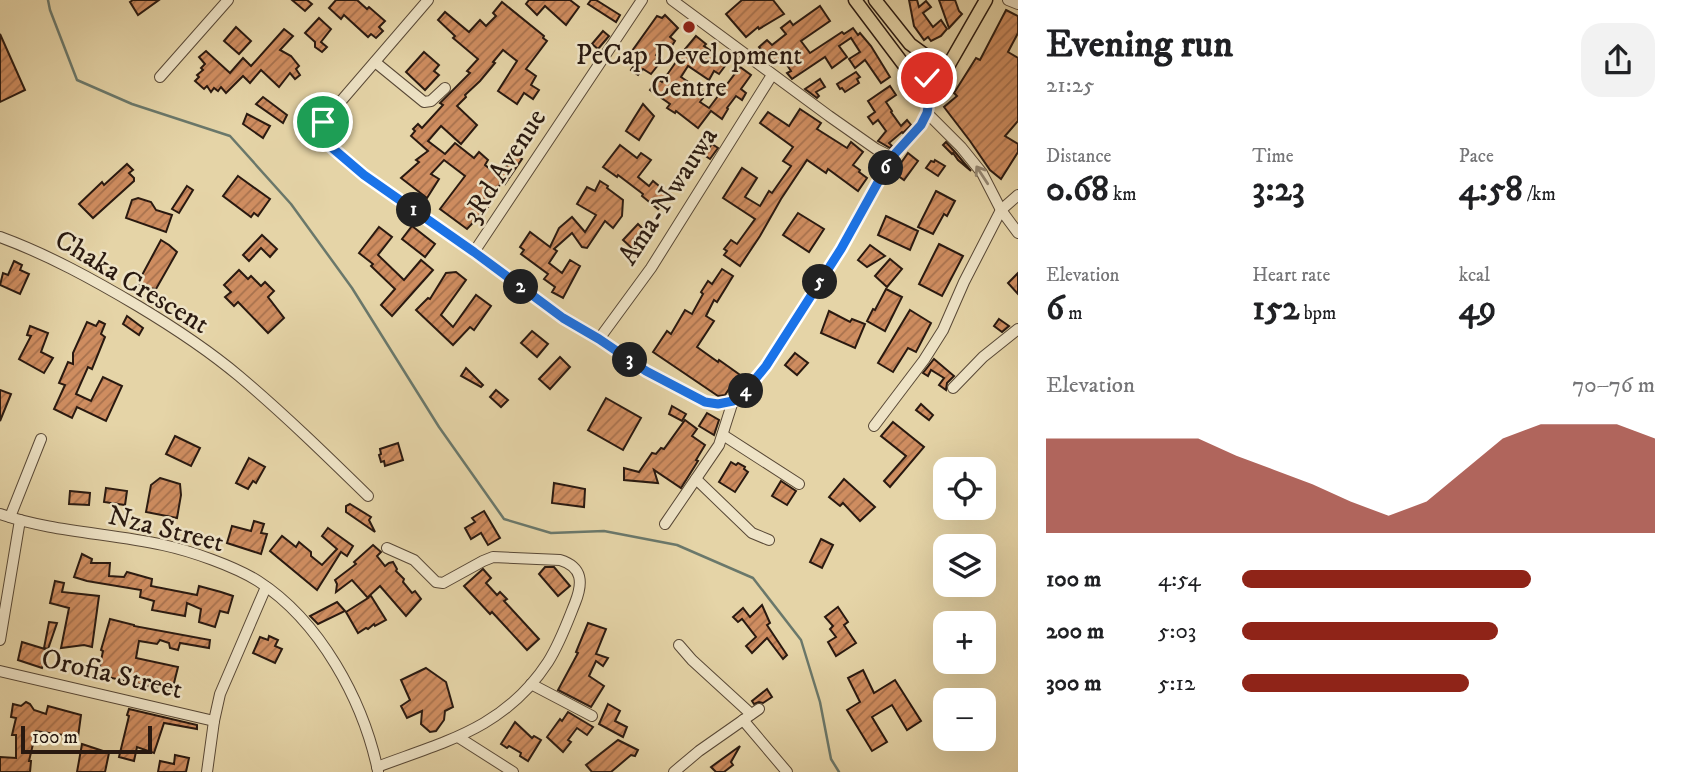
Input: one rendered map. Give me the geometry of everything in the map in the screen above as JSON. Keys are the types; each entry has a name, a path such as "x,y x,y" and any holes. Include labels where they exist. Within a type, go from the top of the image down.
{"main road":[{"path":"855,0 913,77 942,81 947,73 938,63 911,44 875,0"},
{"path":"929,80 924,69 926,64 938,63 966,37 986,0"}],"street":[{"path":"160,77 228,0"},
{"path":"428,0 323,122 324,136 330,146 364,175 563,318 646,371 705,402 718,404 733,401 749,387 791,327 841,249 892,157 921,125 927,113 929,80"},
{"name":"3Rd Avenue","path":"474,252 642,0"},
{"path":"672,0 772,75 892,157"},
{"path":"1008,0 1018,4"},
{"path":"375,62 424,102 431,102 445,88"},
{"name":"Ama-Nwauwa","path":"599,339 651,268 772,75"},
{"path":"927,113 982,173 1018,233"},
{"path":"874,426 943,330 964,282 1002,209 1018,195"},
{"name":"Chaka Crescent","path":"0,237 53,259 102,284 174,328 237,375 315,444 368,496"},
{"path":"953,388 983,357 1018,329"},
{"path":"665,524 719,445 733,401"},
{"path":"723,435 799,484"},
{"path":"0,640 10,517 41,439"},
{"path":"696,480 751,533 769,540"},
{"name":"Nza Street","path":"10,517 164,545 237,571 266,587 290,607 336,666 368,732 377,769"},
{"path":"377,769 458,737 499,715 513,703 548,662 580,591 580,579 576,569 570,562 560,559 494,557 443,583 436,582 414,560 387,548"},
{"name":"Orofia Street","path":"207,772 220,694 266,587"},
{"path":"679,645 751,714 787,772"},
{"name":"Orofia Street","path":"0,671 214,721"},
{"path":"531,684 592,716"},
{"path":"674,772 751,714"},
{"path":"458,737 513,772"}],"building":[{"path":"159,0 138,15 130,2"},
{"path":"292,0 307,0 312,4 305,11"},
{"path":"336,0 357,0 367,9 369,7 385,21 379,27 383,31 376,38 371,34 368,37 344,15 341,19 329,8"},
{"path":"529,0 570,0 579,7 566,25 545,6 537,15 526,4"},
{"path":"591,0 596,0 620,15 616,22 588,4"},
{"path":"742,0 773,0 784,14 759,29 758,27 746,37 726,14"},
{"path":"909,0 917,0 919,7 926,1 931,7 923,13 933,27 941,20 947,29 941,36 931,41 928,37 924,40 914,26"},
{"path":"939,0 955,0 962,14 949,28"},
{"path":"502,2 547,41 526,69 536,76 531,85 539,90 533,99 524,93 517,104 498,91 517,61 503,50 457,106 477,125 461,144 441,126 428,141 445,154 455,143 474,158 479,152 488,160 485,165 500,177 514,154 522,159 505,184 503,181 485,205 488,207 467,229 440,209 465,176 444,160 431,174 439,179 427,198 401,178 419,162 416,160 428,151 411,136 415,131 413,129 418,124 422,128 443,105 440,103 470,73 467,71 478,59 453,38 455,36 438,20 445,12 469,32 480,20 486,26 496,16 493,13"},
{"path":"820,6 830,21 801,41 810,53 853,28 871,46 890,77 881,83 865,60 855,68 849,59 860,52 851,38 839,46 847,57 832,68 825,57 792,79 787,73 791,71 783,59 775,65 759,47 767,40 772,45 786,34 781,28 790,21 793,25"},
{"path":"1006,10 1018,16 1018,33 1008,52 1018,58 1018,121 1005,136 1018,144 1018,152 1001,179 990,170 944,107 957,96 954,93 976,58 980,60"},
{"path":"665,15 678,28 670,37 675,41 671,47 665,43 656,55 662,60 651,74 643,69 638,75 631,70 635,64 627,58 657,16 662,18"},
{"path":"319,18 331,29 321,42 327,47 322,52 305,33"},
{"path":"236,27 251,41 239,54 224,41"},
{"path":"284,29 293,36 280,50 291,56 299,66 296,69 300,75 295,79 290,73 279,87 261,70 250,83 243,76 226,93 221,87 218,91 214,88 211,92 207,86 204,89 195,81 205,64 199,57 206,51 230,73 243,58 251,66"},
{"path":"603,31 609,36 598,49 592,44"},
{"path":"0,34 25,90 0,102"},
{"path":"696,36 706,44 704,46 723,59 721,63 725,66 719,74 714,71 709,80 688,66 681,77 706,94 700,102 709,108 740,67 751,75 741,89 746,93 742,100 736,96 722,119 711,111 698,128 676,111 675,113 667,108 670,104 650,90 657,79 662,82"},
{"path":"424,52 439,65 434,71 439,75 425,90 406,72"},
{"path":"856,72 860,77 857,79 859,83 845,92 840,89 837,84"},
{"path":"820,79 825,87 816,92 819,96 817,98 805,89"},
{"path":"890,86 896,95 886,102 891,112 901,126 907,120 911,125 889,143 892,146 890,148 878,141 886,131 878,120 873,124 868,117 875,112 868,101"},
{"path":"263,97 287,115 283,123 256,104"},
{"path":"643,104 654,116 639,140 626,131"},
{"path":"800,109 821,123 817,129 847,148 851,142 863,152 853,165 867,178 858,191 828,169 826,173 807,160 740,266 724,255 727,251 724,249 731,240 737,244 755,219 723,198 742,168 757,178 745,197 760,206 769,191 772,193 791,166 783,161 793,147 760,123 768,112 789,126"},
{"path":"247,114 270,126 263,138 243,124"},
{"path":"946,142 971,171 943,145"},
{"path":"712,144 718,148 710,159 704,155"},
{"path":"620,145 637,158 641,153 651,160 638,177 649,186 653,181 670,195 658,209 642,196 643,194 603,167"},
{"path":"908,153 918,161 904,180 894,173"},
{"path":"935,160 945,166 938,176 926,168"},
{"path":"127,164 133,170 129,173 134,181 93,218 79,204 102,182 104,185"},
{"path":"238,176 270,199 258,216 254,213 251,217 223,196"},
{"path":"600,181 623,200 622,216 613,228 605,221 587,248 582,247 572,233 554,249 557,251 549,263 562,273 570,260 580,266 563,298 552,292 555,287 544,279 548,274 521,254 524,250 520,247 530,232 550,247 559,228 572,217 585,232 596,215 577,204 587,187 595,191"},
{"path":"187,186 193,190 179,213 172,209"},
{"path":"936,191 955,201 933,234 918,227"},
{"path":"138,198 151,202 156,210 172,215 166,232 126,218 132,200"},
{"path":"798,213 824,229 809,252 783,235"},
{"path":"886,216 918,231 910,250 878,235"},
{"path":"638,224 649,235 634,250 623,240"},
{"path":"412,226 435,244 425,257 402,239"},
{"path":"379,227 392,237 378,255 404,280 421,260 433,270 392,316 381,305 395,289 371,266 373,264 359,253"},
{"path":"262,235 277,249 270,257 261,248 249,261 243,255"},
{"path":"161,240 177,252 156,289 145,288 139,285 143,278 141,277"},
{"path":"939,244 963,256 942,296 919,284"},
{"path":"870,245 885,256 867,267 858,260"},
{"path":"890,259 902,269 887,287 875,276"},
{"path":"14,261 22,265 20,270 29,274 20,294 0,285 3,273 8,275"},
{"path":"722,269 733,276 717,302 714,300 706,316 714,321 697,347 743,377 737,386 733,383 725,395 718,396 653,352 667,331 671,334 685,310 692,314 708,281 712,284"},
{"path":"239,270 248,279 251,276 261,286 265,282 274,291 268,297 284,318 268,333 238,302 234,306 225,297 231,292 224,285"},
{"path":"456,272 466,280 441,315 453,327 476,295 491,306 474,330 470,327 453,345 416,310 430,299 446,273"},
{"path":"1018,273 1018,294 1008,283"},
{"path":"886,289 902,297 885,331 867,321"},
{"path":"910,310 931,323 916,352 908,348 893,372 878,363"},
{"path":"829,311 850,322 852,319 865,324 855,348 821,333"},
{"path":"127,316 143,328 139,335 123,324"},
{"path":"999,319 1009,326 1002,332 994,326"},
{"path":"99,321 105,324 101,334 105,337 92,369 88,367 76,394 91,401 103,377 122,386 106,421 77,407 72,418 54,409 65,385 59,383 68,362 73,364 73,353 87,322 96,326"},
{"path":"30,326 48,333 41,352 53,358 44,373 19,359 31,336 27,335"},
{"path":"532,331 548,344 537,357 521,343"},
{"path":"795,353 808,363 797,375 785,365"},
{"path":"560,357 570,367 550,389 539,379"},
{"path":"934,359 954,376 947,383 946,390 939,385 944,378 931,370 928,376 923,373"},
{"path":"466,368 483,385 481,387 461,376"},
{"path":"0,390 11,394 0,421"},
{"path":"496,390 508,400 501,407 490,397"},
{"path":"606,398 641,418 623,450 588,430"},
{"path":"921,404 933,415 929,420 916,410"},
{"path":"672,406 686,414 682,421 669,414"},
{"path":"707,413 719,420 714,435 699,426"},
{"path":"685,420 697,429 692,436 705,445 681,488 654,470 658,483 624,480 624,468 639,472 652,453 656,454 661,448 664,449"},
{"path":"893,422 924,447 890,487 884,481 906,456 881,436"},
{"path":"175,436 200,448 191,466 166,454"},
{"path":"398,443 403,460 385,466 384,461 381,462 380,449"},
{"path":"249,458 265,467 256,483 253,481 248,489 236,483"},
{"path":"731,462 745,467 748,472 735,492 719,482"},
{"path":"160,478 180,484 177,518 146,512 151,485"},
{"path":"844,479 875,507 860,521 843,503 840,506 829,497"},
{"path":"781,481 796,491 787,505 772,496"},
{"path":"554,483 585,489 584,507 552,503"},
{"path":"106,488 127,491 125,505 104,502"},
{"path":"70,491 90,493 89,505 69,504"},
{"path":"350,504 371,517 369,520 375,532 346,512 346,506"},
{"path":"484,511 500,538 488,545 481,533 471,539 465,528 475,522 472,518"},
{"path":"254,521 264,524 261,533 267,534 261,554 227,543 232,526 251,531"},
{"path":"328,528 353,546 347,556 341,552 317,590 270,551 282,536 296,547 299,542 322,565 337,549 322,536"},
{"path":"821,539 833,545 822,568 810,562"},
{"path":"373,545 381,552 377,556 385,566 393,562 396,571 404,579 403,582 421,599 406,616 380,586 368,597 371,596 386,620 358,633 346,612 368,598 352,580 336,592 335,580 356,564 354,562"},
{"path":"82,554 92,559 91,563 110,563 109,576 124,577 127,572 152,579 151,586 197,595 199,586 233,596 228,613 220,611 215,627 199,622 201,609 187,603 185,616 152,610 154,601 140,597 141,590 74,577"},
{"path":"545,567 554,567 570,586 558,596 539,574"},
{"path":"483,569 491,578 486,583 497,595 500,592 507,599 504,601 539,639 527,650 464,586"},
{"path":"55,581 64,583 62,592 99,596 92,647 84,645 61,648 69,608 50,603"},
{"path":"337,602 345,611 318,624 310,616"},
{"path":"762,605 770,623 767,625 787,655 783,659 767,638 752,653 746,646 756,637 742,619 738,622 733,617 743,608 750,617"},
{"path":"838,607 848,622 844,625 856,643 836,656 828,642 836,637 830,629 833,626 825,617"},
{"path":"110,619 210,640 209,648 180,643 178,650 170,648 169,643 160,640 157,644 139,641 136,658 178,667 172,691 98,675 103,651 101,650"},
{"path":"49,622 57,623 48,649 44,648"},
{"path":"588,623 606,629 596,654 608,658 603,666 596,661 589,676 604,686 591,707 558,690 578,653 576,652"},
{"path":"269,636 278,640 275,646 282,649 275,663 253,653 260,637 268,640"},
{"path":"22,642 48,650 42,668 18,660"},
{"path":"426,668 446,682 453,707 445,711 444,720 436,731 430,732 421,724 422,711 407,718 401,706 410,700 401,680"},
{"path":"863,670 874,693 895,680 921,721 907,730 892,705 872,717 887,742 872,751 847,710 860,702 848,678"},
{"path":"767,689 772,697 763,703 754,704 752,701"},
{"path":"26,702 34,710 46,714 48,706 81,715 78,737 36,731 29,761 30,772 0,772 0,757 16,758 16,735 12,735 16,718 11,717 13,704 21,706"},
{"path":"608,704 620,711 615,721 627,727 623,737 599,724"},
{"path":"129,709 197,725 197,729 164,723 154,753 137,747 134,761 119,757"},
{"path":"568,712 593,727 587,735 577,728 563,752 547,737"},
{"path":"515,722 532,738 534,736 541,740 528,761 520,756 521,753 501,744"},
{"path":"618,740 638,750 635,756 631,755 611,772 592,772 586,765"},
{"path":"82,744 109,753 105,772 77,772"},
{"path":"740,746 731,762 733,765 724,772 716,772 711,767"},
{"path":"175,755 189,758 186,772 158,772 160,761 174,764"}],"waterway":[{"path":"48,0 77,80 132,104 230,136 291,204 352,288 439,427 504,519 551,533 604,531 677,545 753,578 801,640 820,702 831,759 839,772"}],"place":[{"name":"PeCap Development Centre","path":"689,27"}],"route":[{"path":"323,122 324,136 330,146 364,175 563,318 646,371 705,402 718,404 733,401 742,395 766,366 841,249 892,157 921,125 927,113 932,82 927,78"}]}
